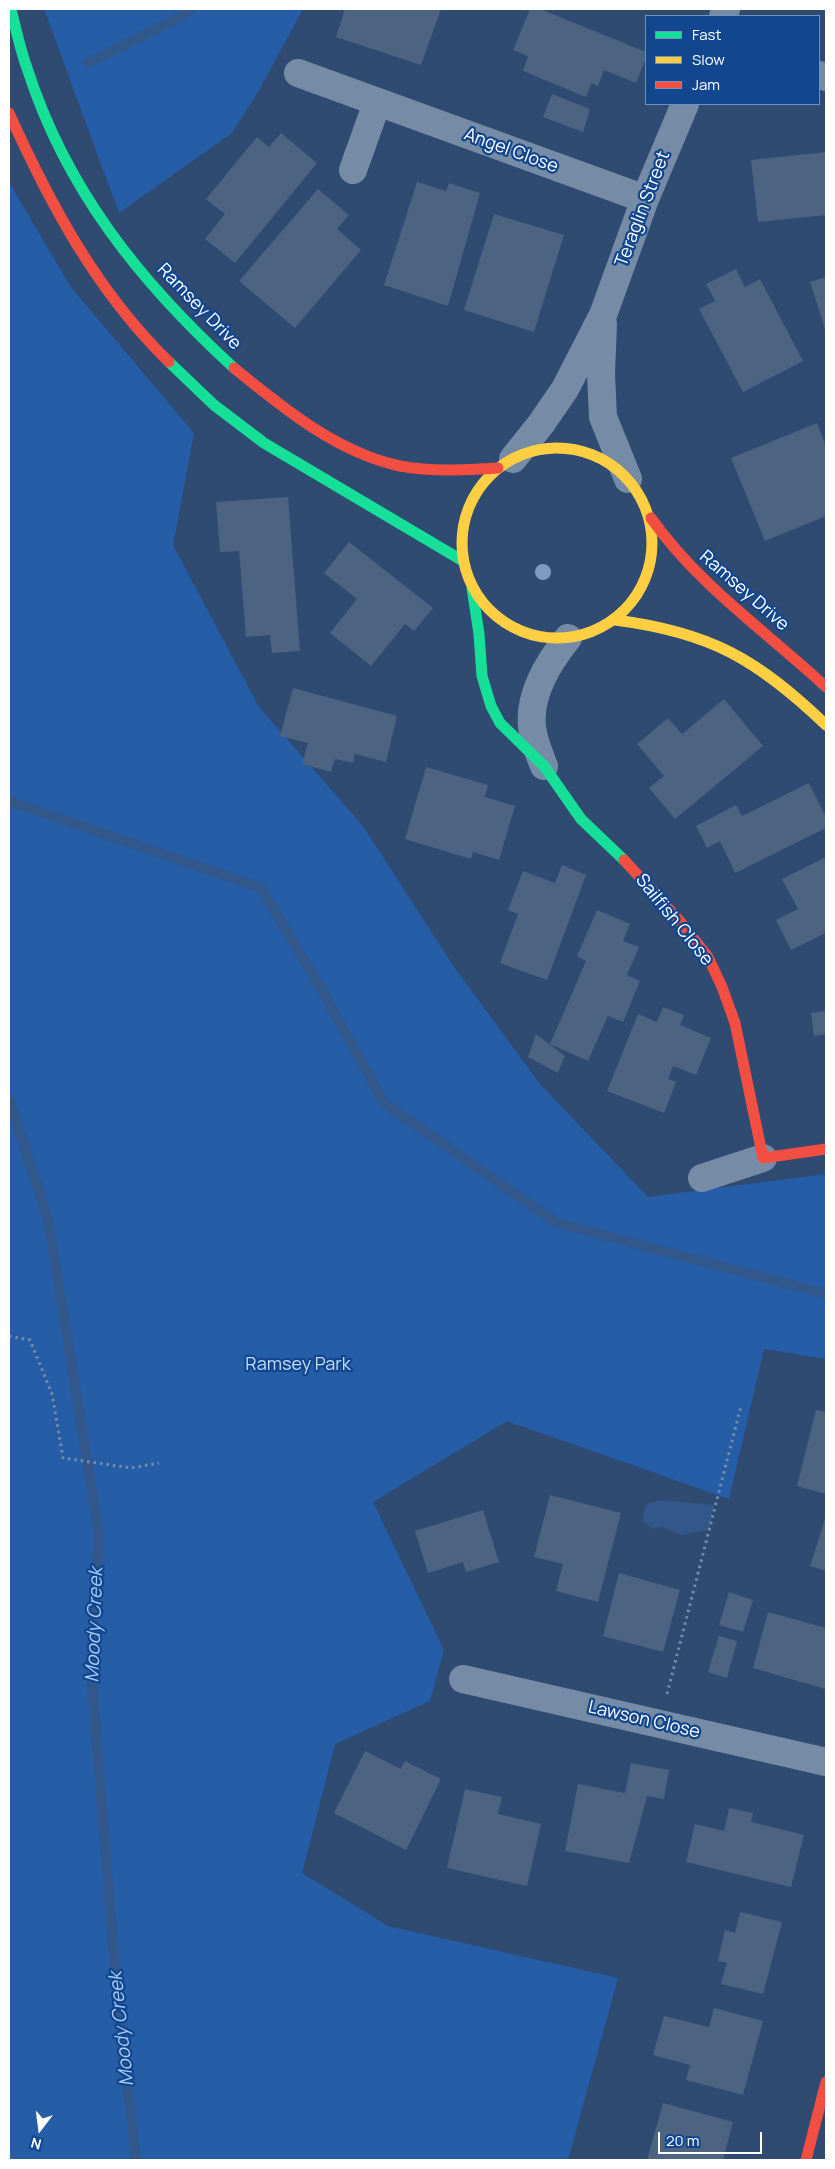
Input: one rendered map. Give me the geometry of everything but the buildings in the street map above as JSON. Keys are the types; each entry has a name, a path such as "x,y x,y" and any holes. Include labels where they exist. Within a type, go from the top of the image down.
{"main road":[{"name":"Ramsey Drive","path":"11,9 27,67 44,114 100,218 134,264 163,298 212,350 257,388 336,440 386,462 414,468 452,471 505,464 536,450 562,448 586,453 609,463 628,480 640,495 666,541 686,565 710,588 790,653 826,687"},
{"path":"9,113 38,177 62,222 104,287 152,345 214,405 264,443 463,561"},
{"path":"505,464 480,487 468,510 462,535 463,561 472,588 490,610 512,628 539,637 568,638 592,632 614,620 636,599 649,572 653,542 648,512"},
{"name":"Sailfish Close","path":"472,588 480,634 482,676 490,706 500,723 544,766 581,819 631,866 678,919 708,957 722,987 735,1023 763,1158"},
{"path":"614,620 641,622 680,631 722,646 762,669 826,725"},
{"path":"763,1158 826,1149"},
{"path":"814,2149 826,2082"}],"street":[{"name":"Angel Close","path":"298,73 645,199"},
{"path":"353,170 377,103"},
{"name":"Teraglin Street","path":"505,464 541,424 565,389 603,315 645,199 685,105"},
{"name":"Teraglin Street","path":"603,315 601,374 604,418 628,480"},
{"name":"Sailfish Close","path":"544,766 533,733 532,710 542,677 552,658 568,638"},
{"path":"702,1178 763,1158"},
{"name":"Lawson Close","path":"462,1679 826,1762"}],"path":[{"path":"9,1336 30,1340 52,1394 63,1458 130,1468 159,1463"},
{"path":"659,1724 741,1406"}],"green space":[{"path":"44,9 303,9 258,92 232,133 119,213"},
{"name":"Ramsey Park","path":"9,182 70,286 194,433 173,545 259,707 363,826 454,967 540,1084 648,1197 826,1174 826,1359 764,1349 729,1499 507,1421 373,1502 444,1650 430,1701 335,1744 302,1873 388,1926 618,1978 568,2160 9,2160"}],"shaded area":[{"path":"660,1500 714,1505 709,1530 682,1535 662,1527 652,1529 642,1521 646,1504"}],"waterway":[{"path":"88,63 182,16 190,9"},
{"path":"9,801 261,888 323,992 384,1103 557,1223 826,1294"},
{"name":"Moody Creek","path":"9,1099 48,1219 99,1534 91,1671 116,1981 136,2160"}],"traffic: fast":[{"path":"11,9 18,39 43,112 85,194 110,232 138,268 200,336 234,368"},
{"path":"169,362 214,405 264,443 463,561"},
{"path":"472,588 479,634 482,676 491,706 500,723 544,766 581,819 624,860"}],"traffic: slow":[{"path":"548,448 566,448 585,452 602,459 624,476 636,490 645,507 652,534 652,543 652,552 645,579 636,596 624,610 602,627 585,634 566,638 548,638 529,634 512,627 490,610 478,596 466,571 462,552 462,534 466,515 473,498 490,476 504,464 529,452 548,448"},
{"path":"615,620 678,632 730,652 777,682 826,725"}],"traffic: jam":[{"path":"9,113 41,180 77,245 119,306 169,362"},
{"path":"234,368 311,427 332,440 377,460 400,466 436,470 498,468"},
{"path":"651,518 690,565 711,586 826,687"},
{"path":"624,860 678,919 708,957 722,987 735,1023 763,1158 826,1149"},
{"path":"806,2160 826,2082"}]}
